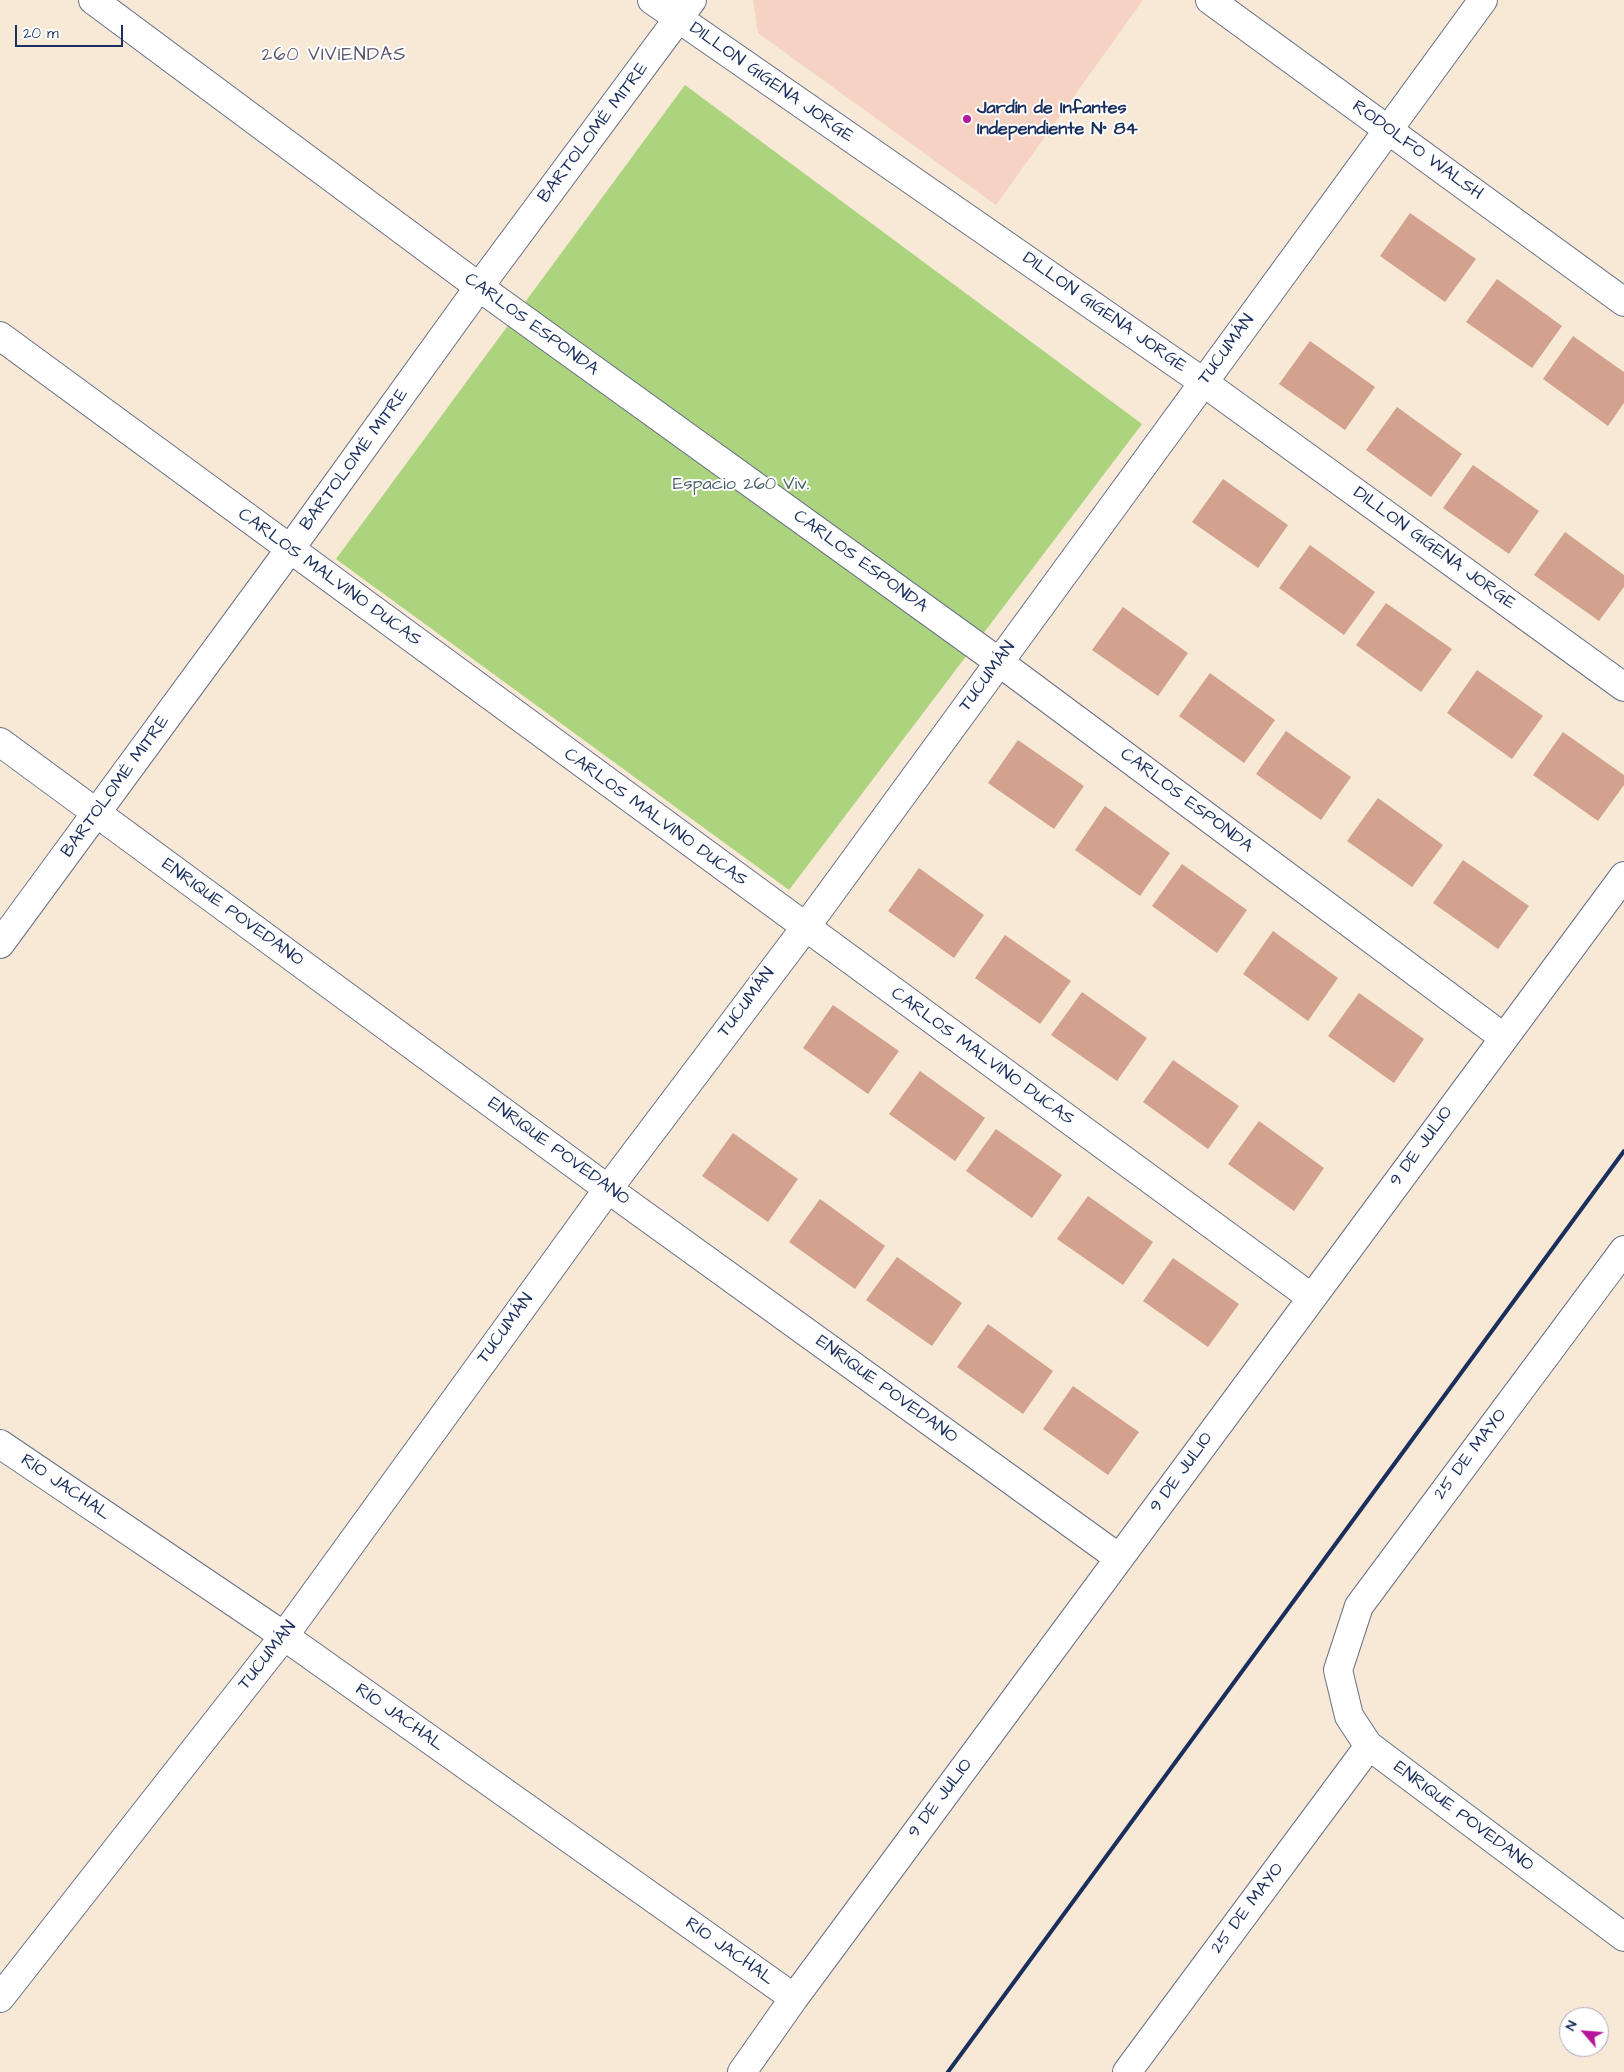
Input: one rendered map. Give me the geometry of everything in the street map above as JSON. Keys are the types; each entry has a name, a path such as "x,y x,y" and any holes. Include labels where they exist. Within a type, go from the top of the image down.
{"street":[{"name":"CARLOS ESPONDA","path":"93,0 479,287 999,662 1503,1037"},
{"name":"DILLON GIGENA JORGE","path":"652,0 685,10 1624,687"},
{"name":"RODOLFO WALSH","path":"1210,0 1624,302"},
{"name":"TUCUMÁN","path":"0,1998 284,1636 608,1188 805,928 1483,0"},
{"name":"BARTOLOMÉ MITRE","path":"0,944 290,549 479,287 685,10"},
{"name":"CARLOS MALVINO DUCAS","path":"0,336 1312,1298"},
{"name":"ENRIQUE POVEDANO","path":"0,742 608,1188 1119,1558"},
{"name":"9 DE JULIO","path":"742,2072 794,1998 1503,1037 1624,876"},
{"name":"25 DE MAYO","path":"1338,1670 1359,1606 1624,1250"},
{"name":"RÍO JACHAL","path":"0,1444 284,1636 794,1998"},
{"name":"ENRIQUE POVEDANO","path":"1338,1670 1349,1716 1369,1746 1624,1937"},
{"name":"25 DE MAYO","path":"1127,2072 1369,1746"}],"shaded area":[{"name":"Jardín de Infantes Independiente N° 84","path":"753,0 1143,0 996,205 758,33"}],"green space":[{"name":"Espacio 260 Viv.","path":"685,85 1142,424 789,890 336,559"}],"building":[{"path":"1410,213 1476,259 1445,302 1380,256"},
{"path":"1497,279 1562,326 1532,368 1466,322"},
{"path":"1573,336 1624,372 1624,403 1608,426 1543,379"},
{"path":"1310,341 1375,387 1345,430 1279,384"},
{"path":"1397,407 1462,454 1431,497 1366,450"},
{"path":"1473,465 1539,511 1509,554 1443,508"},
{"path":"1223,479 1288,525 1258,568 1192,522"},
{"path":"1565,532 1624,575 1624,587 1599,621 1534,575"},
{"path":"1310,545 1375,592 1344,635 1279,588"},
{"path":"1386,603 1452,649 1421,692 1356,645"},
{"path":"1123,607 1188,653 1158,696 1092,650"},
{"path":"1477,670 1543,716 1512,759 1447,713"},
{"path":"1210,673 1275,720 1244,763 1179,716"},
{"path":"1286,731 1351,777 1321,820 1256,774"},
{"path":"1563,732 1624,775 1624,785 1598,821 1533,775"},
{"path":"1018,740 1084,786 1054,829 988,783"},
{"path":"1378,798 1443,845 1412,887 1347,841"},
{"path":"1105,806 1170,853 1140,896 1075,850"},
{"path":"1463,860 1529,906 1498,949 1433,903"},
{"path":"1182,864 1247,910 1217,953 1152,906"},
{"path":"919,868 984,915 954,958 888,911"},
{"path":"1273,931 1338,978 1308,1021 1243,974"},
{"path":"1005,935 1071,981 1040,1024 975,978"},
{"path":"1082,992 1147,1038 1117,1081 1051,1035"},
{"path":"1359,993 1424,1039 1394,1083 1328,1036"},
{"path":"833,1005 899,1051 868,1094 803,1048"},
{"path":"1173,1060 1239,1106 1208,1149 1143,1102"},
{"path":"920,1071 985,1118 955,1161 889,1114"},
{"path":"1259,1121 1324,1168 1294,1211 1228,1164"},
{"path":"996,1129 1062,1175 1032,1218 966,1171"},
{"path":"733,1133 798,1179 768,1222 702,1176"},
{"path":"1088,1196 1153,1242 1123,1285 1057,1239"},
{"path":"820,1199 885,1246 855,1289 789,1242"},
{"path":"897,1257 962,1303 932,1346 866,1300"},
{"path":"1173,1258 1239,1304 1208,1347 1143,1301"},
{"path":"988,1324 1053,1371 1023,1414 957,1367"},
{"path":"1073,1386 1139,1432 1108,1475 1043,1429"}],"railway":[{"path":"948,2072 1624,1151"}],"place":[{"name":"Jardín de Infantes Independiente N° 84","path":"967,119"}],"district":[{"name":"260 VIVIENDAS","path":"334,56"}]}
